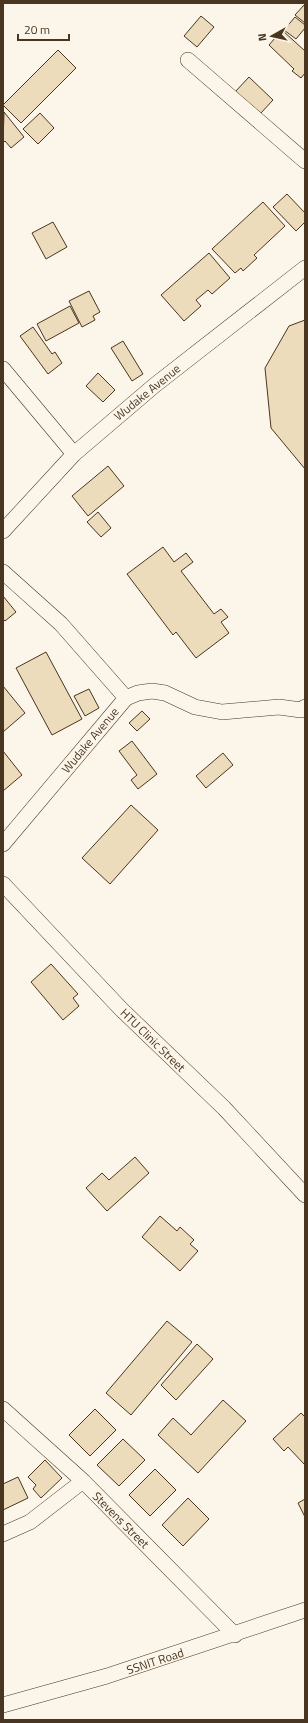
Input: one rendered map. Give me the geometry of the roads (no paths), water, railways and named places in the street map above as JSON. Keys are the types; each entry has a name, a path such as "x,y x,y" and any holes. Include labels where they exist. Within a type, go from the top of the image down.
{"street":[{"path":"188,60 305,161"},
{"name":"Wudake Avenue","path":"3,531 74,454 155,385 305,268"},
{"path":"3,369 74,454"},
{"name":"Wudake Avenue","path":"3,572 61,624 126,698 3,844"},
{"path":"126,698 138,693 152,691 165,693 195,707 222,712 279,707 301,710 305,707"},
{"name":"HTU Clinic Street","path":"3,884 121,1009 224,1108 305,1195"},
{"name":"Stevens Street","path":"3,1409 83,1481 235,1635"},
{"path":"3,1534 30,1522 83,1481"},
{"name":"SSNIT Road","path":"3,1705 107,1676 235,1635 305,1610"}]}
